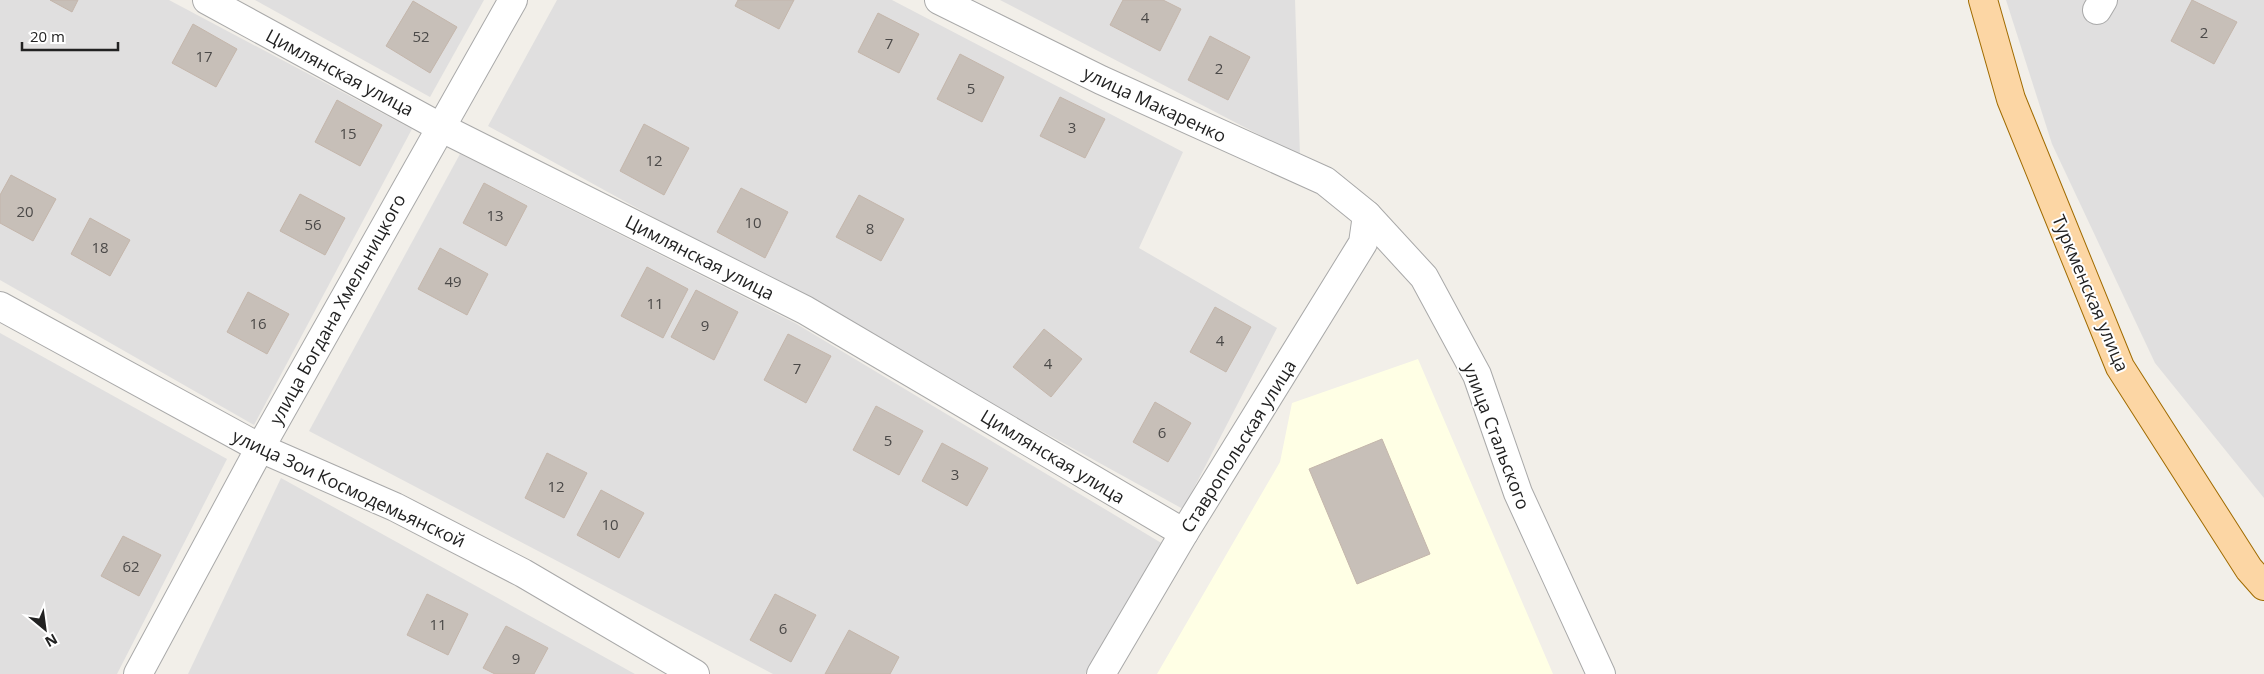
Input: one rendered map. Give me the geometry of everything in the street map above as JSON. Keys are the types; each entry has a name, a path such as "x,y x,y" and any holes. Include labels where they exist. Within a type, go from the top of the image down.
{"main road":[{"name":"Туркменская улица","path":"1984,0 2011,99 2120,367 2249,569 2264,586"}],"street":[{"name":"Цимлянская улица","path":"206,0 440,127 805,310 1184,533"},
{"name":"улица Богдана Хмельницкого","path":"138,674 260,448 513,0"},
{"name":"улица Макаренко","path":"939,0 1101,80 1324,181 1367,215"},
{"name":"Ставропольская улица","path":"1101,674 1184,533 1363,243 1367,215"},
{"name":"улица Стальского","path":"1367,215 1424,277 1477,375 1518,493 1601,674"},
{"name":"улица Зои Космодемьянской","path":"0,306 260,448 395,507 523,573 696,674"}],"shaded area":[{"path":"0,0 169,0 412,129 254,425 0,280"},
{"path":"255,0 484,0 430,97"},
{"path":"557,0 892,0 1183,152 1139,248 1277,328 1183,509 488,126"},
{"path":"1000,0 1295,0 1300,156"},
{"path":"2006,0 2264,0 2264,498 2155,363 2052,144"},
{"path":"460,154 795,323 1163,544 1085,674 773,674 309,431"},
{"path":"0,333 227,459 117,674 0,674"},
{"path":"1418,359 1553,674 1157,674 1280,462 1292,403"},
{"path":"281,478 635,674 188,674"}],"building":[{"path":"50,0 78,0 72,12"},
{"path":"738,0 794,0 779,29 735,6"},
{"path":"1123,0 1163,0 1181,9 1160,51 1110,25"},
{"path":"2192,0 2237,22 2214,64 2171,41"},
{"path":"413,1 457,27 430,73 386,46"},
{"path":"878,13 919,34 899,73 858,52"},
{"path":"193,24 237,49 216,87 172,63"},
{"path":"1210,36 1250,57 1228,100 1188,80"},
{"path":"960,54 1004,77 982,122 937,99"},
{"path":"1060,97 1105,119 1085,158 1040,136"},
{"path":"337,100 382,125 360,166 315,142"},
{"path":"644,124 689,148 664,195 620,171"},
{"path":"11,175 56,199 33,241 0,223 0,195"},
{"path":"484,183 527,206 506,246 463,223"},
{"path":"741,188 788,212 765,258 717,232"},
{"path":"300,194 345,218 325,255 280,231"},
{"path":"859,195 904,219 881,261 836,237"},
{"path":"90,218 130,240 110,276 71,254"},
{"path":"440,248 488,274 467,315 418,289"},
{"path":"647,267 688,289 663,338 621,316"},
{"path":"696,290 738,312 714,360 671,337"},
{"path":"248,292 289,314 267,354 227,332"},
{"path":"1215,307 1251,327 1226,372 1190,352"},
{"path":"1044,329 1082,359 1051,397 1013,367"},
{"path":"788,334 831,356 806,403 764,380"},
{"path":"1155,402 1191,423 1168,462 1133,442"},
{"path":"876,406 923,431 899,475 853,450"},
{"path":"1382,439 1430,554 1357,584 1309,469"},
{"path":"942,443 988,468 967,506 922,481"},
{"path":"547,453 587,473 564,518 525,498"},
{"path":"601,490 644,513 619,558 577,535"},
{"path":"123,536 161,555 139,596 101,576"},
{"path":"427,594 468,614 448,655 407,635"},
{"path":"775,594 816,615 791,662 750,640"},
{"path":"506,626 548,648 534,674 495,674 483,668"},
{"path":"849,630 899,657 890,674 825,674"}]}
